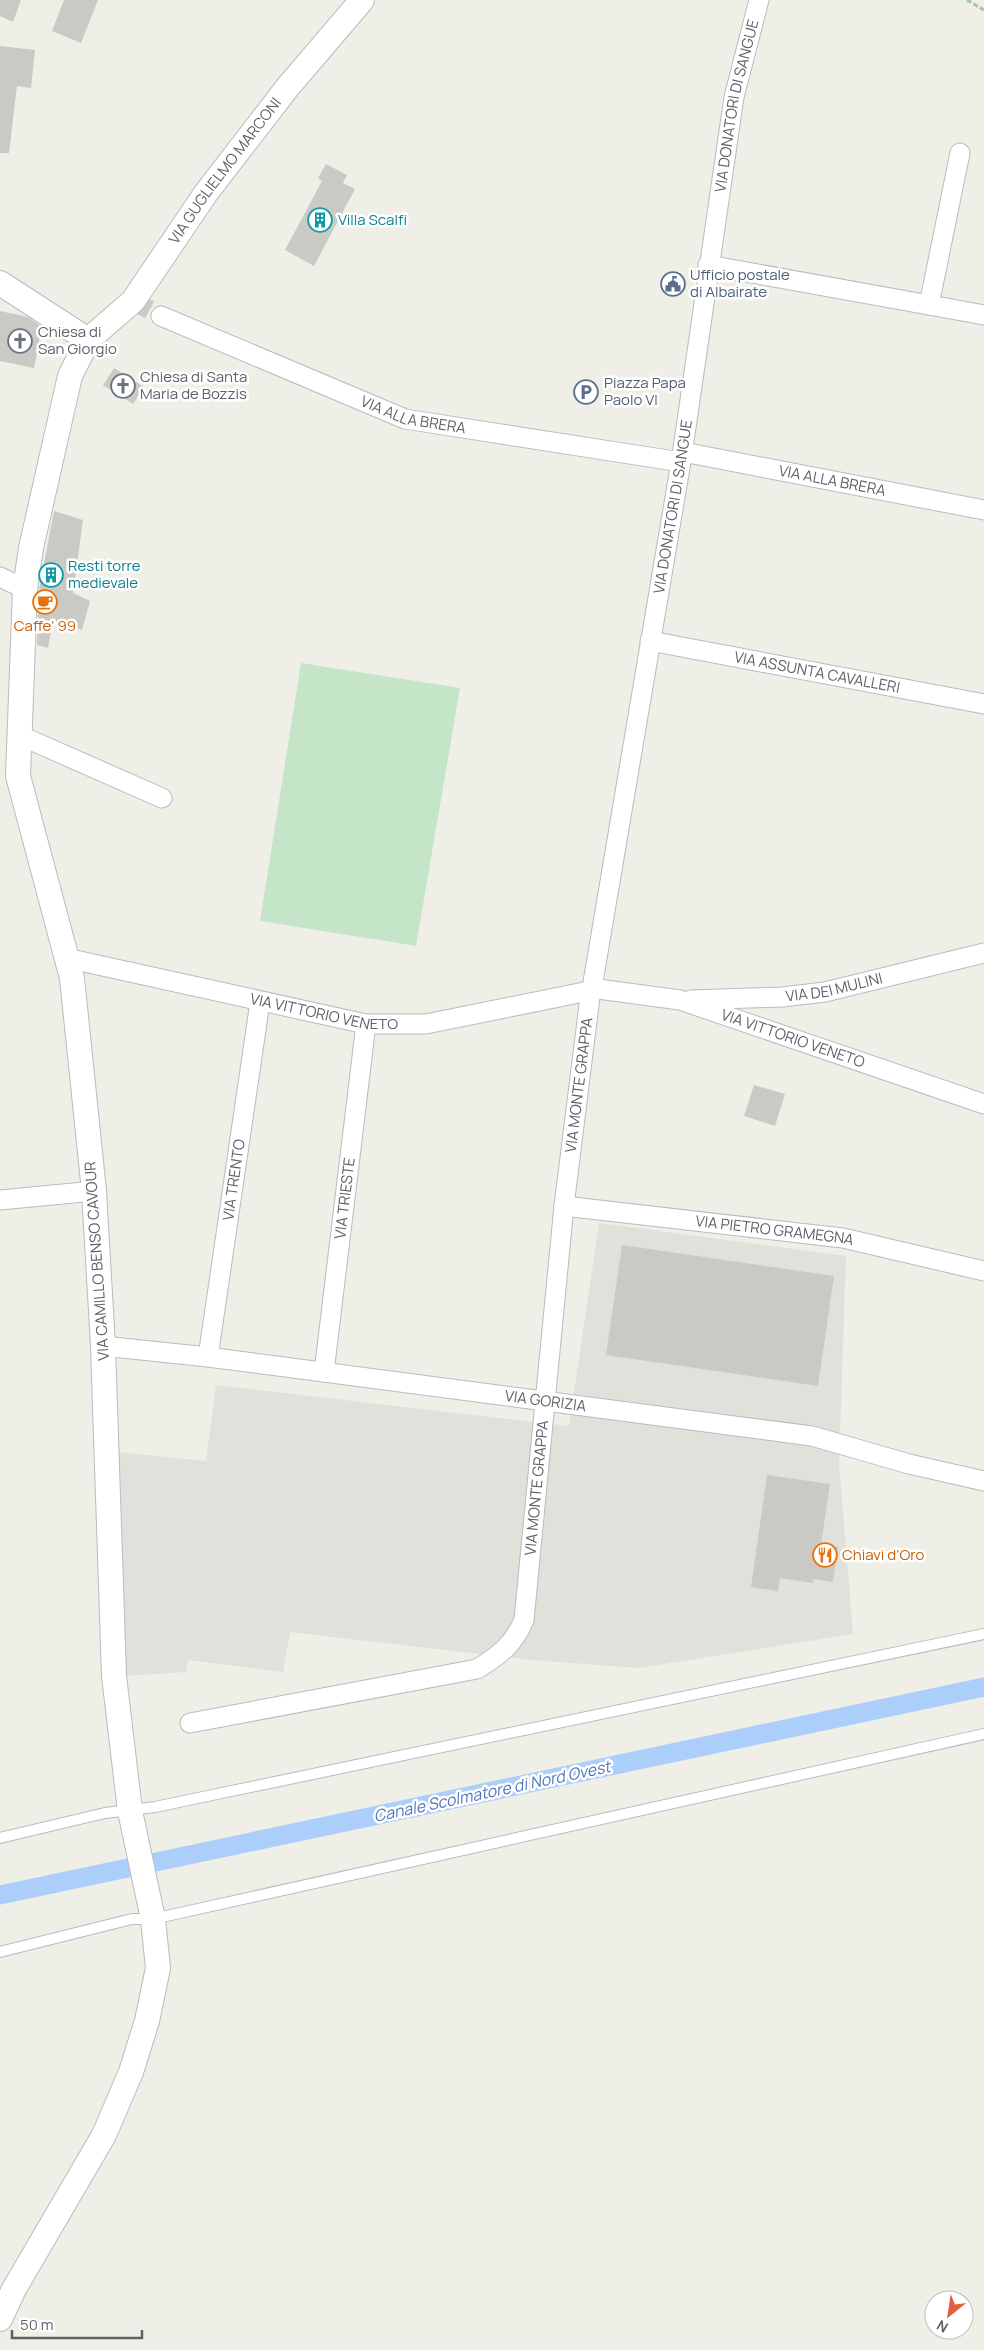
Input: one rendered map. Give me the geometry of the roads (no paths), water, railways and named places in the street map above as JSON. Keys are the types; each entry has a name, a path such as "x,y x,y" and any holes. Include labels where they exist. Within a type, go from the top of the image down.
{"street":[{"name":"VIA GUGLIELMO MARCONI","path":"88,340 132,301 206,193 287,88 362,0"},
{"name":"VIA DONATORI DI SANGUE","path":"591,990 682,457 708,265 734,97 759,0"},
{"path":"929,305 960,153"},
{"path":"708,265 984,315"},
{"path":"0,283 88,340"},
{"name":"VIA ALLA BRERA","path":"162,316 405,420 485,433 682,457 984,510"},
{"name":"VIA CAMILLO BENSO CAVOUR","path":"0,2319 14,2289 104,2135 131,2072 147,2021 158,1968 152,1912 130,1810 114,1667 103,1346 94,1191 72,978 18,776 25,589 31,548 70,376 88,340"},
{"path":"0,577 25,589"},
{"name":"VIA ASSUNTA CAVALLERI","path":"650,641 984,704"},
{"path":"20,734 162,798"},
{"name":"VIA DEI MULINI","path":"680,1000 782,997 825,992 984,953"},
{"name":"VIA VITTORIO VENETO","path":"66,958 366,1024 426,1024 591,990 680,1000 984,1104"},
{"name":"VIA MONTE GRAPPA","path":"190,1723 477,1669 493,1660 517,1636 524,1620 564,1206 591,990"},
{"name":"VIA TRENTO","path":"208,1357 260,1002"},
{"name":"VIA TRIESTE","path":"324,1372 366,1024"},
{"path":"0,1200 94,1191"},
{"name":"VIA PIETRO GRAMEGNA","path":"564,1206 843,1238 984,1271"},
{"name":"VIA GORIZIA","path":"103,1346 208,1357 812,1436 909,1464 984,1481"}],"lane":[{"path":"0,1838 105,1813 130,1810 984,1634"},
{"path":"0,1952 132,1919 152,1912 984,1734"}],"waterway":[{"name":"Canale Scolmatore di Nord Ovest","path":"0,1895 984,1687"}],"tunnel":[{"path":"133,301 161,316"}],"place":[{"name":"Villa Scalfi","path":"320,220"},
{"name":"Ufficio postale di Albairate","path":"673,284"},
{"name":"Chiesa di San Giorgio","path":"20,341"},
{"name":"Chiesa di Santa Maria de Bozzis","path":"123,386"},
{"name":"Piazza Papa Paolo VI","path":"586,392"},
{"name":"Resti torre medievale","path":"51,575"},
{"name":"Caffe' 99","path":"45,602"},
{"name":"Chiavi d'Oro","path":"825,1555"}]}
